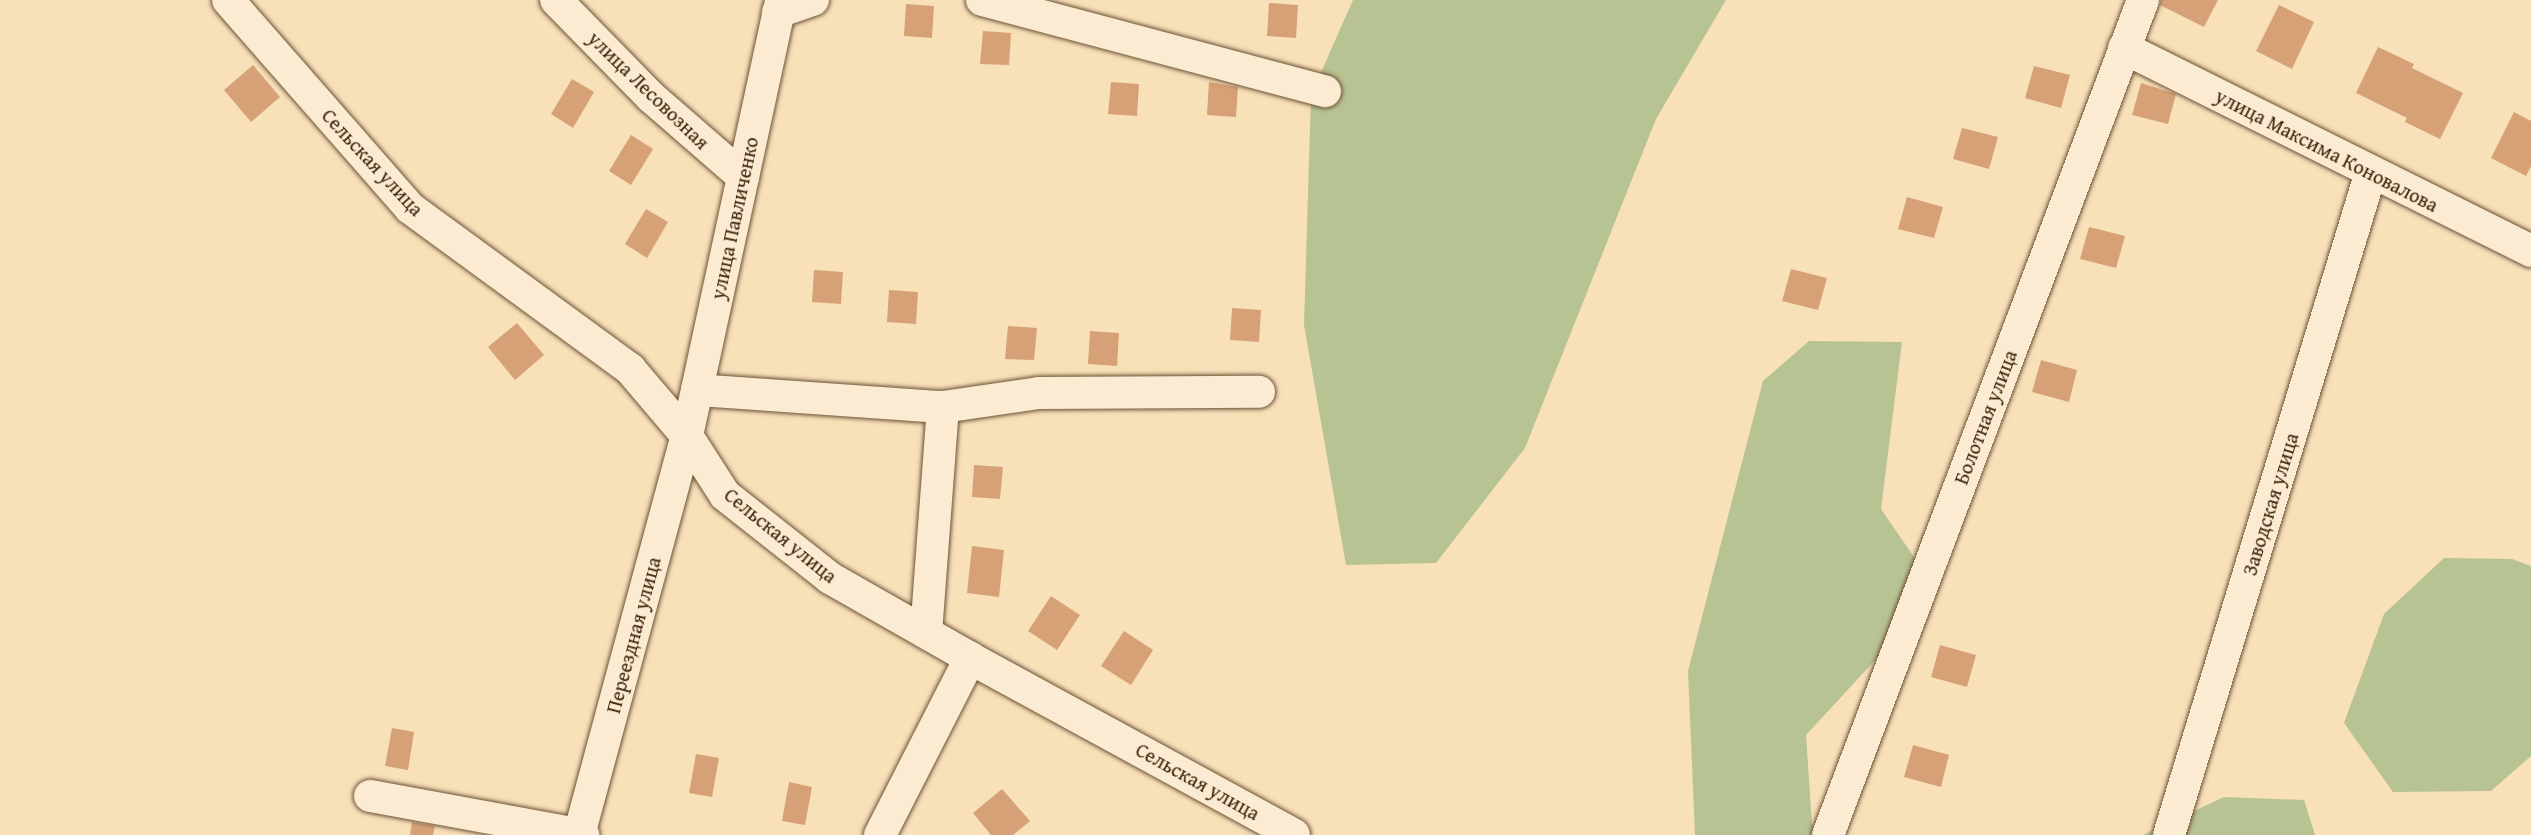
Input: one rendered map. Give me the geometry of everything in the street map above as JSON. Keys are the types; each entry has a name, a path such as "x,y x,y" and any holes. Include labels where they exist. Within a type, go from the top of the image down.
{"street":[{"name":"Сельская улица","path":"228,0 410,208 630,369 687,436 725,495 830,578 1252,824 1294,835"},
{"name":"улица Лесовозная","path":"556,0 651,97 743,177"},
{"path":"780,6 813,0"},
{"path":"982,0 1326,91"},
{"name":"Болотная улица","path":"1828,835 2143,0"},
{"name":"улица Павличенко","path":"687,436 780,6"},
{"name":"улица Максима Коновалова","path":"2124,48 2531,251"},
{"name":"Заводская улица","path":"2169,835 2371,172"},
{"path":"697,390 944,407 1039,393 1259,392"},
{"path":"926,632 944,407"},
{"name":"Переездная улица","path":"580,835 687,436"},
{"path":"880,835 970,658"},
{"path":"370,796 580,835"}],"green space":[{"path":"1353,0 1726,0 1656,119 1525,448 1436,563 1346,565 1304,325 1311,95"},
{"path":"1809,341 1902,342 1881,509 1938,592 1806,735 1812,824 1819,835 1695,835 1688,671 1763,381"},
{"path":"2444,558 2512,559 2531,566 2531,756 2491,791 2393,792 2344,723 2384,614"},
{"path":"2224,797 2304,800 2315,835 2143,835"}],"building":[{"path":"2161,0 2218,0 2204,27 2160,5"},
{"path":"1269,3 1298,5 1296,38 1267,36"},
{"path":"906,4 934,6 932,38 904,36"},
{"path":"2279,5 2314,22 2292,69 2256,51"},
{"path":"983,31 1011,33 1009,65 980,64"},
{"path":"2378,47 2414,64 2412,68 2463,93 2440,139 2405,122 2407,118 2356,93"},
{"path":"253,65 280,97 251,122 224,90"},
{"path":"2034,66 2070,75 2061,108 2025,98"},
{"path":"572,79 594,92 573,128 551,114"},
{"path":"1111,82 1139,84 1137,116 1108,114"},
{"path":"1209,82 1238,87 1236,117 1207,115"},
{"path":"2141,83 2176,94 2168,124 2132,115"},
{"path":"2514,112 2531,121 2531,166 2526,176 2491,158"},
{"path":"1962,128 1998,137 1989,169 1953,159"},
{"path":"631,135 653,149 631,185 609,171"},
{"path":"1907,197 1943,207 1934,238 1898,229"},
{"path":"646,209 668,222 647,258 625,244"},
{"path":"2089,227 2125,236 2116,268 2080,259"},
{"path":"1791,269 1827,278 1818,310 1782,301"},
{"path":"814,270 843,272 841,304 812,302"},
{"path":"889,290 918,292 916,324 887,322"},
{"path":"1232,308 1261,310 1259,342 1230,340"},
{"path":"517,323 544,355 515,380 488,347"},
{"path":"1008,326 1037,328 1034,360 1005,359"},
{"path":"1090,331 1119,333 1117,366 1088,364"},
{"path":"2041,360 2077,370 2069,402 2032,392"},
{"path":"974,465 1003,467 1000,499 972,497"},
{"path":"972,546 1004,550 999,597 967,593"},
{"path":"1051,596 1080,615 1057,650 1028,631"},
{"path":"1124,631 1153,650 1131,685 1101,666"},
{"path":"1940,645 1976,655 1967,687 1931,677"},
{"path":"392,728 414,732 408,770 385,766"},
{"path":"1913,745 1949,755 1941,787 1904,777"},
{"path":"696,754 719,758 712,797 689,793"},
{"path":"789,782 812,787 805,825 782,821"},
{"path":"1002,789 1030,821 1013,835 991,835 973,813"},
{"path":"412,822 435,826 433,835 410,835"}]}
